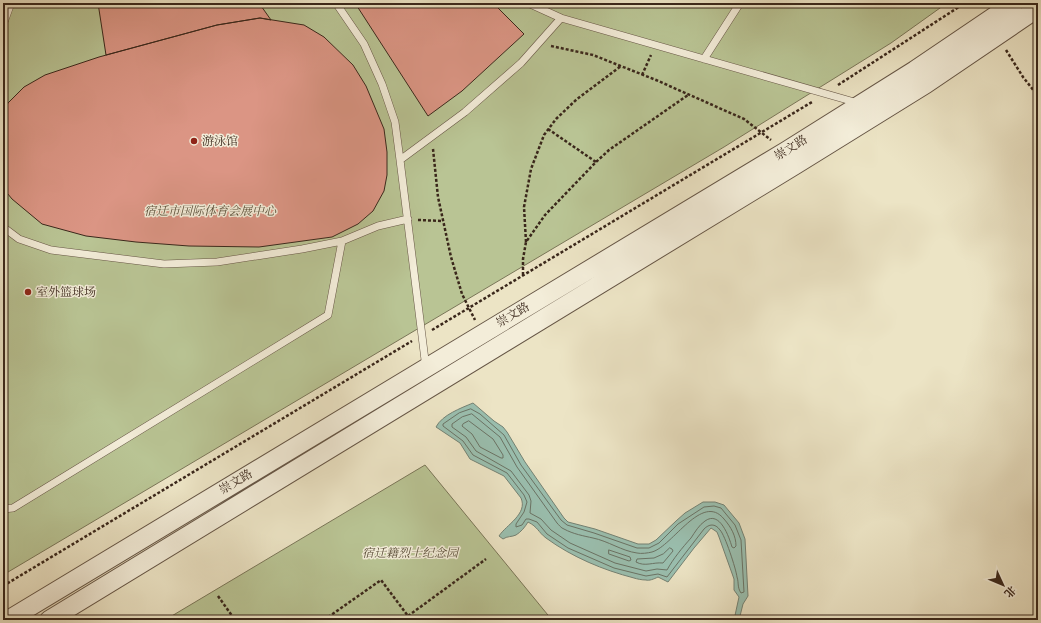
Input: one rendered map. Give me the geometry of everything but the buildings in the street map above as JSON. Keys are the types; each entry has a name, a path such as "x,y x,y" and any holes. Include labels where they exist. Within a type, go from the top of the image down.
{"street":[{"name":"崇文路","path":"8,620 786,151 914,70 1014,3"},
{"name":"崇文路","path":"49,620 790,169 926,84 1038,8"}],"lane":[{"path":"3,25 11,3"},
{"path":"336,3 364,44 382,84 395,122 426,368"},
{"path":"528,3 561,18 860,104"},
{"path":"704,59 740,3"},
{"path":"400,160 471,107 521,63 561,18"},
{"path":"3,227 20,239 51,250 164,264 217,262 342,241 378,226 408,220"},
{"path":"3,509 13,508 328,315 342,241"}],"path":[{"path":"3,586 762,133 965,3"},
{"path":"996,36 1023,77 1038,96"},
{"path":"538,43 593,55 688,94 744,119 786,151"},
{"path":"642,75 656,45"},
{"path":"523,275 523,259 526,242 524,207 531,169 544,135 556,119 577,99 621,66"},
{"path":"526,242 545,215 609,150 688,94"},
{"path":"548,129 596,162"},
{"path":"432,137 438,197 453,265 462,294 482,334"},
{"path":"408,220 443,221"},
{"path":"408,616 486,559"},
{"path":"324,620 381,580 411,620"},
{"path":"218,596 235,620"}],"green space":[{"name":"宿迁市国际体育会展中心","path":"3,3 947,3 891,43 724,147 3,575"},
{"name":"宿迁籍烈士纪念园","path":"425,465 552,620 165,620"}],"water":[{"path":"473,403 503,427 507,432 525,462 568,522 595,529 638,544 649,544 656,540 685,513 703,502 715,502 724,505 739,523 745,539 748,596 743,604 739,620 734,620 739,597 734,590 734,579 717,532 711,528 668,582 658,577 649,580 637,579 588,562 556,545 528,522 516,535 503,539 499,536 522,509 521,498 504,476 470,459 460,443 436,427 447,415"}],"place":[{"name":"游泳馆","path":"194,141"},
{"name":"室外篮球场","path":"28,292"}]}
